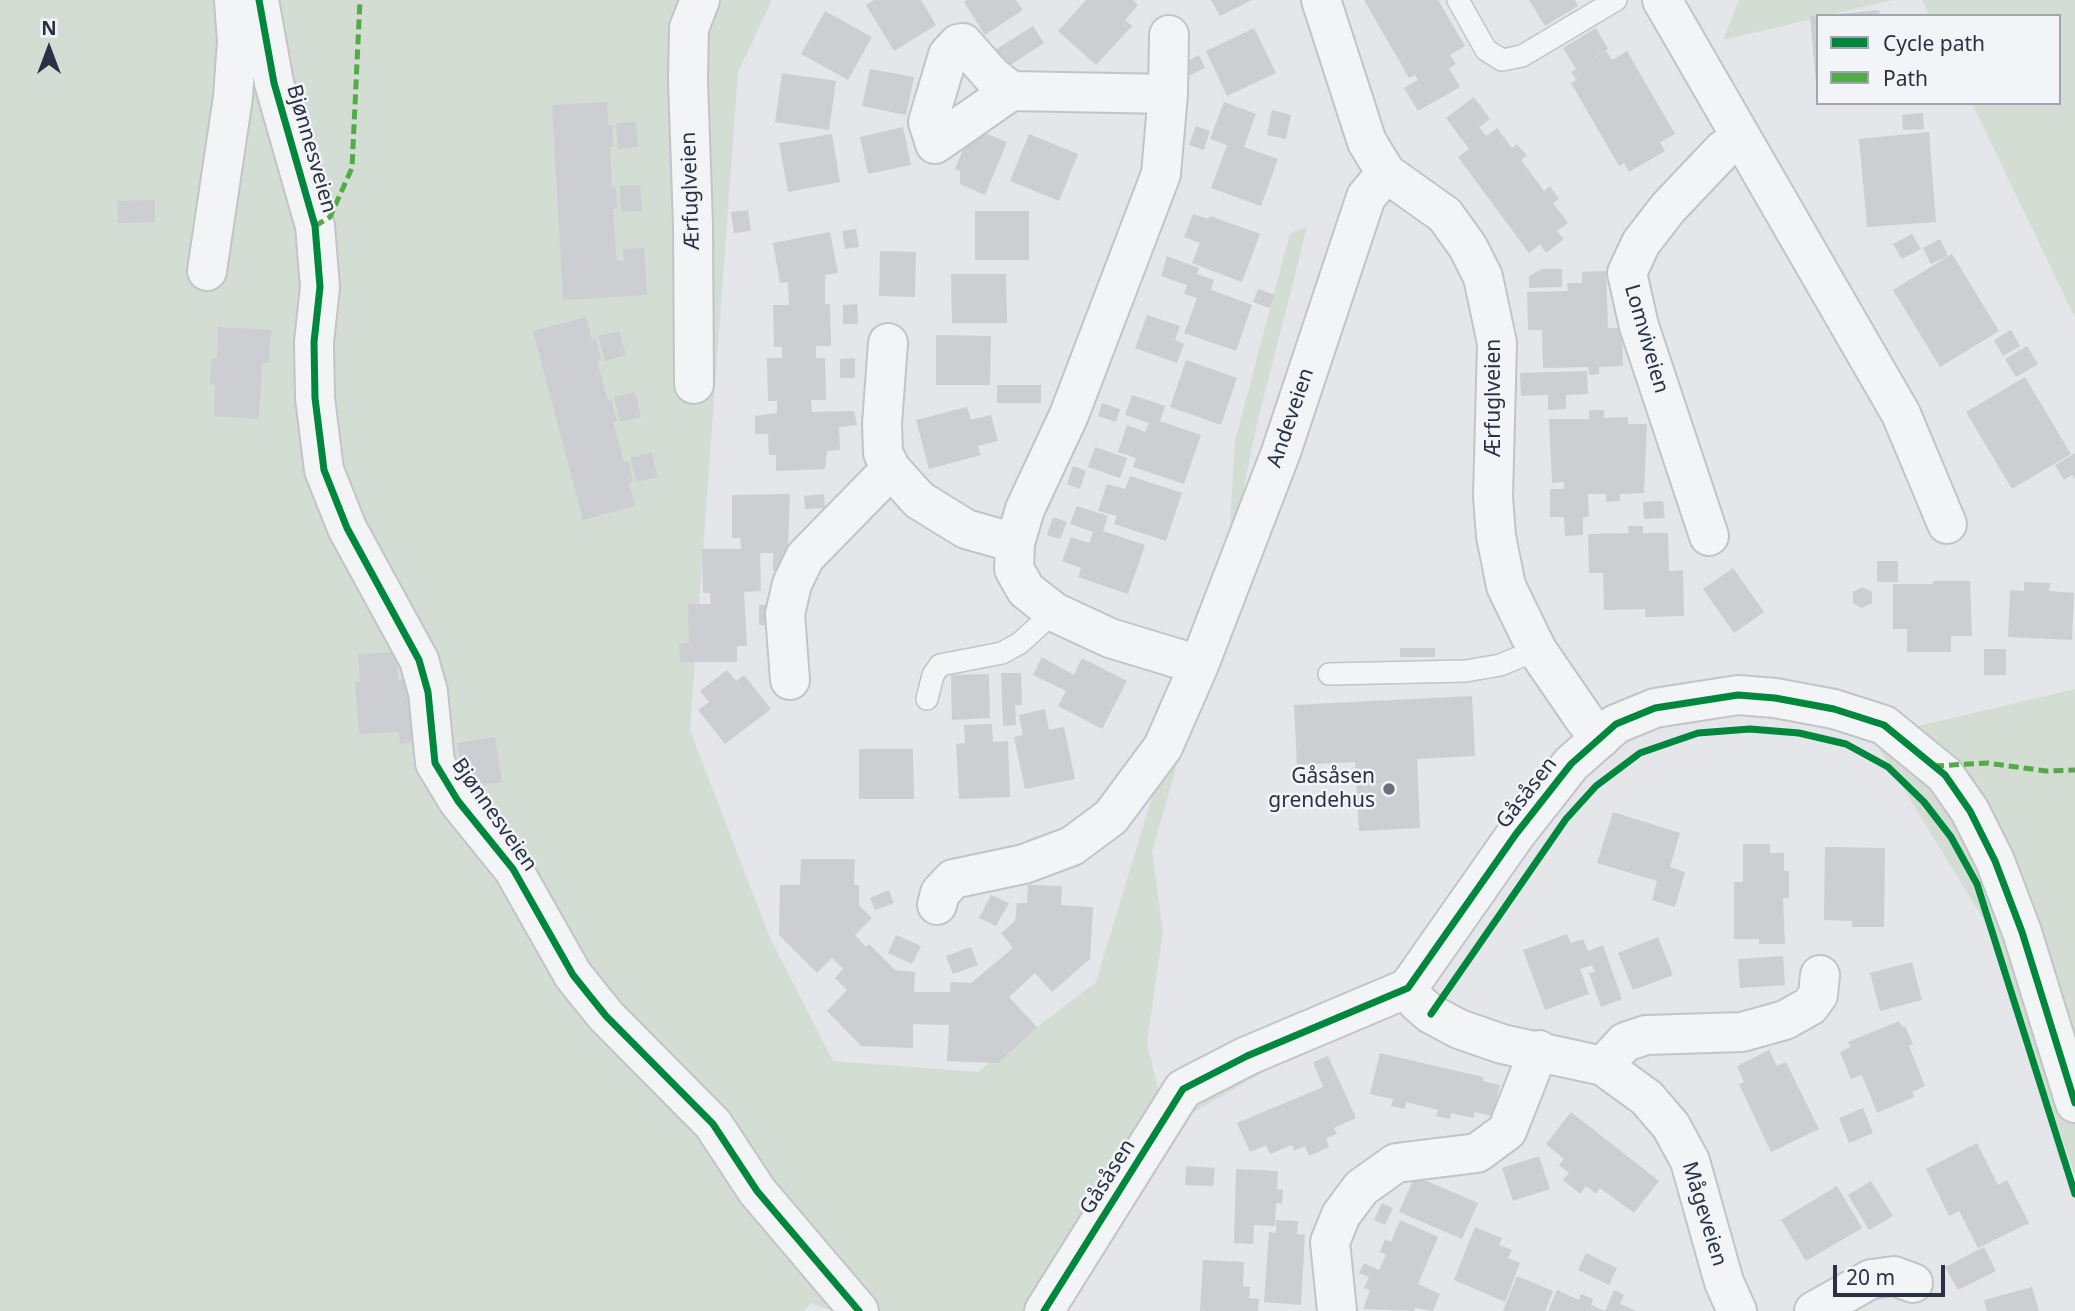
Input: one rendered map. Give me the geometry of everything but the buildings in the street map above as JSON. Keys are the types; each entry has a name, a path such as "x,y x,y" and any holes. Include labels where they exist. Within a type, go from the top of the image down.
{"street":[{"path":"207,271 233,97 237,41 234,0"},
{"name":"Bjønnesveien","path":"259,0 274,83 315,226 320,287 314,342 315,398 324,470 347,528 419,660 428,692 435,763 458,801 513,869 573,975 607,1016 713,1124 757,1191 859,1311"},
{"name":"Ærfuglveien","path":"694,384 693,225 688,80 689,28 700,0"},
{"name":"Ærfuglveien","path":"1321,0 1367,142 1386,173 1445,215 1468,247 1483,277 1497,343 1493,497 1496,536 1507,586 1537,650 1585,720 1601,738"},
{"path":"1662,0 1901,414 1947,524"},
{"path":"1169,35 1168,94 1161,174 1069,415 1025,509 1016,543 1014,569 1026,590 1054,612 1110,638 1199,665"},
{"path":"1011,91 1168,94"},
{"name":"Lomviveien","path":"1709,536 1639,326 1627,273 1641,243 1668,208 1723,150 1742,139"},
{"name":"Andeveien","path":"937,905 940,893 953,879 1024,864 1072,846 1111,817 1163,747 1199,665 1281,452 1366,197 1386,173"},
{"path":"888,343 882,424 884,453 891,469 919,500 966,529 1016,543"},
{"path":"790,680 785,614 792,584 805,557 891,469"},
{"name":"Gåsåsen","path":"1044,1311 1183,1089 1247,1056 1408,988 1516,834 1572,764 1616,724 1655,708 1738,695 1834,709 1884,725 1945,775 1970,811 1995,861 2021,932 2075,1103"},
{"path":"1603,1066 1625,1042 1646,1035 1742,1032 1785,1020 1810,1006 1818,995 1820,975"},
{"name":"Mågeveien","path":"1408,988 1417,1002 1431,1014 1459,1029 1502,1044 1603,1066 1640,1092 1671,1126 1690,1161 1724,1282 1737,1311"},
{"path":"1337,1311 1330,1242 1341,1215 1361,1188 1396,1163 1477,1153 1507,1131 1539,1051"},
{"path":"1814,1311 1871,1279 1894,1276 1913,1283"}],"lane":[{"path":"1458,0 1486,50 1502,60 1522,57 1616,0"},
{"path":"928,699 933,675 940,665 1002,653 1020,643 1054,612"},
{"path":"1329,674 1466,671 1500,665 1537,650"}],"shaded area":[{"path":"0,0 772,0 738,72 690,730 770,938 833,1061 978,1072 1096,982 1229,542 1235,441 1290,233 1307,227 1257,424 1213,638 1152,852 1163,931 1147,1043 1159,1093 1265,1071 1147,1139 1028,1311 833,1311 811,1303 804,1311 0,1311"},
{"path":"1739,0 1893,0 1834,14 1816,14 1816,18 1723,40"},
{"path":"1922,0 2075,0 2075,318 1973,105 2061,105 2061,14 1929,14"},
{"path":"2075,689 2075,1175 1985,922 1872,737"}],"marked path":[{"path":"315,226 330,217 352,168 360,0"},
{"path":"1934,766 1987,763 2046,771 2075,770"}],"cycle path":[{"path":"259,0 274,83 315,226 320,287 314,342 315,398 324,470 347,528 419,660 428,692 435,763 458,801 513,869 573,975 606,1016 713,1124 757,1191 859,1311"},
{"path":"1044,1311 1183,1089 1247,1056 1408,988 1516,834 1571,764 1616,724 1655,708 1738,695 1775,698 1834,709 1884,725 1945,775 1970,811 1995,861 2022,932 2075,1103"},
{"path":"1431,1014 1566,819 1596,786 1640,753 1698,733 1750,729 1799,733 1846,744 1888,767 1924,802 1951,837 1977,884 2075,1194"}],"place":[{"name":"Gåsåsen grendehus","path":"1389,789"}]}
